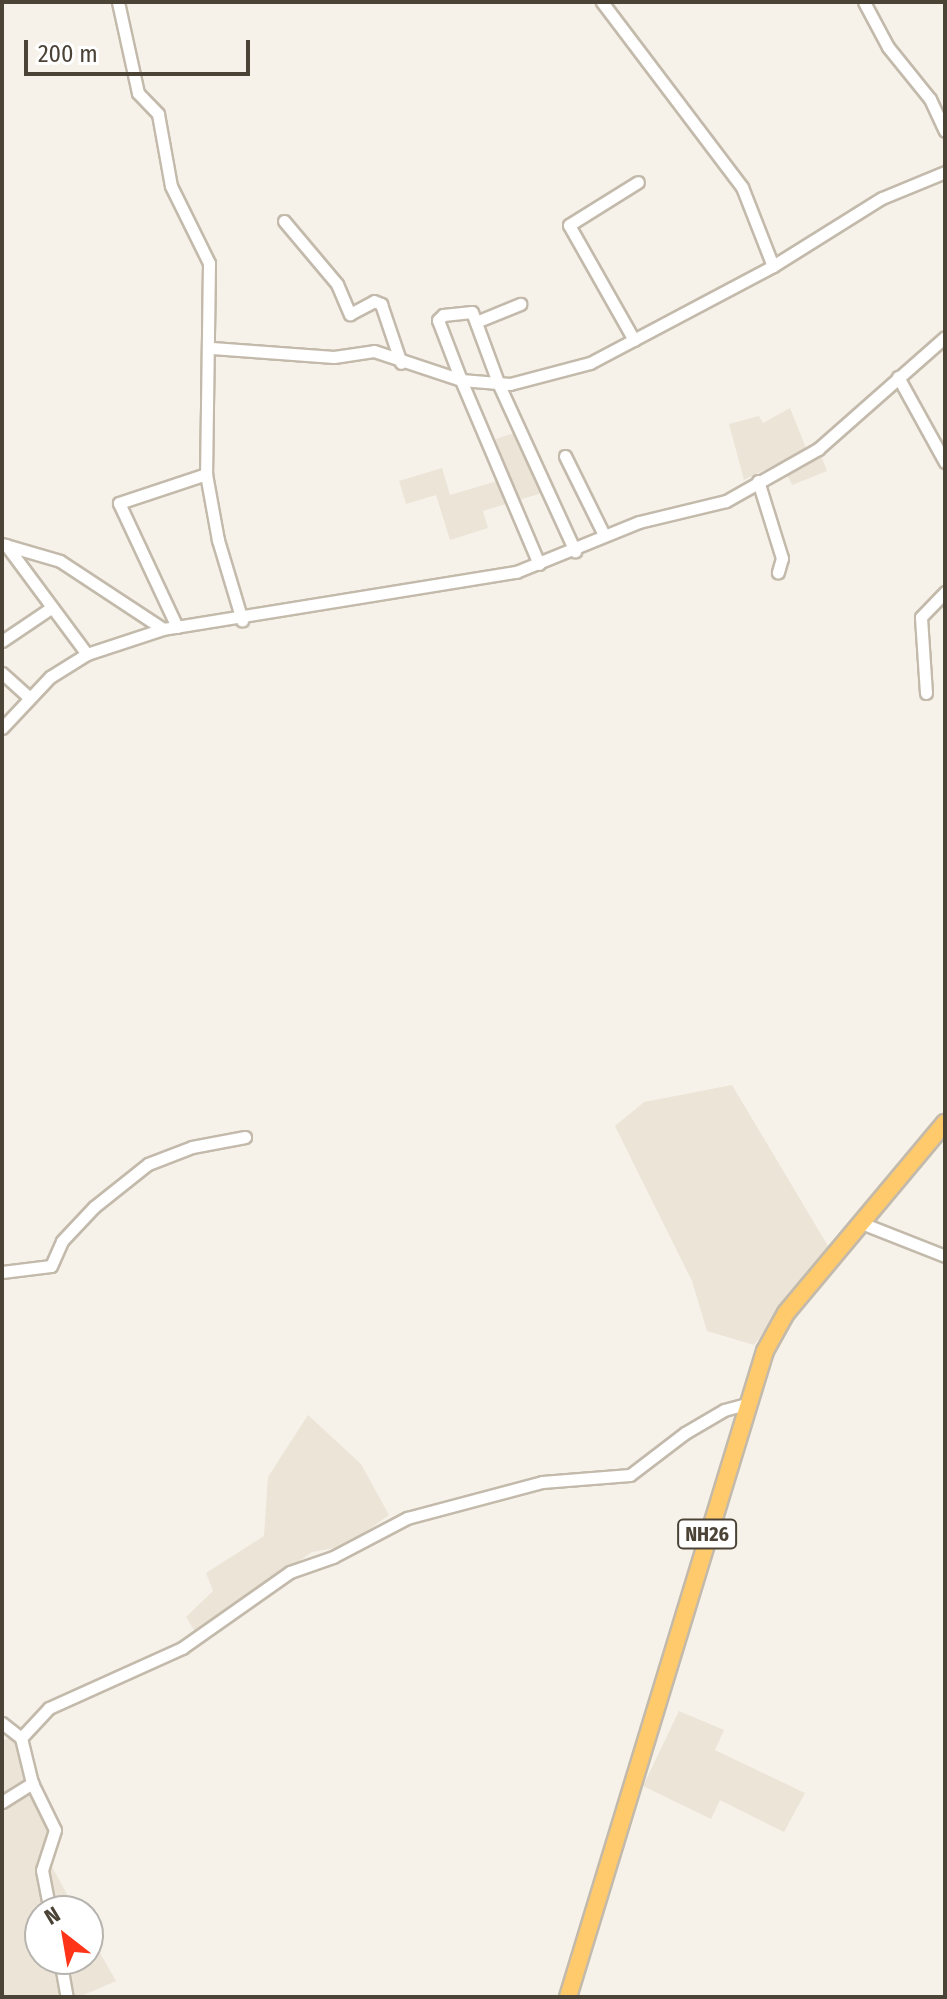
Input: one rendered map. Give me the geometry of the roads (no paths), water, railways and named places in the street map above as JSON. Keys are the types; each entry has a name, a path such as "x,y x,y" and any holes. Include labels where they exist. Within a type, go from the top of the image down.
{"highway":[{"name":"NH26","path":"568,1997 746,1404 786,1313 945,1123"}],"street":[{"path":"118,2 138,93 158,114 171,186 209,263 212,348 206,474 218,540 242,620"},
{"path":"602,2 742,187 773,266"},
{"path":"864,2 888,47 930,99 945,131"},
{"path":"212,348 334,357 374,351 401,363 461,380 499,385 590,363 773,266 882,198 945,172"},
{"path":"634,340 569,225 638,182"},
{"path":"284,221 337,284 350,314 374,301 381,304 401,363"},
{"path":"476,322 520,304"},
{"path":"539,564 438,320 468,309 476,322 499,385 575,551"},
{"path":"2,728 29,697 87,654 163,629 242,620 539,564 575,551 604,535 726,501 818,449 945,337"},
{"path":"898,377 945,462"},
{"path":"565,456 604,535"},
{"path":"177,627 119,503 206,474"},
{"path":"758,481 782,558 778,572"},
{"path":"4,545 60,561 163,629"},
{"path":"4,545 87,654"},
{"path":"926,693 921,617 945,592"},
{"path":"2,641 51,608"},
{"path":"2,673 29,697"},
{"path":"2,1272 51,1266 62,1241 94,1207 148,1164 192,1147 245,1137"},
{"path":"861,1223 945,1256"},
{"path":"21,1738 49,1708 182,1648 290,1572 333,1557 383,1529 542,1482 630,1475 685,1433 724,1410 746,1404"},
{"path":"2,1723 21,1738 32,1783 55,1830 42,1870 47,1895"},
{"path":"2,1802 32,1783"},
{"path":"63,1975 67,1997"}]}
